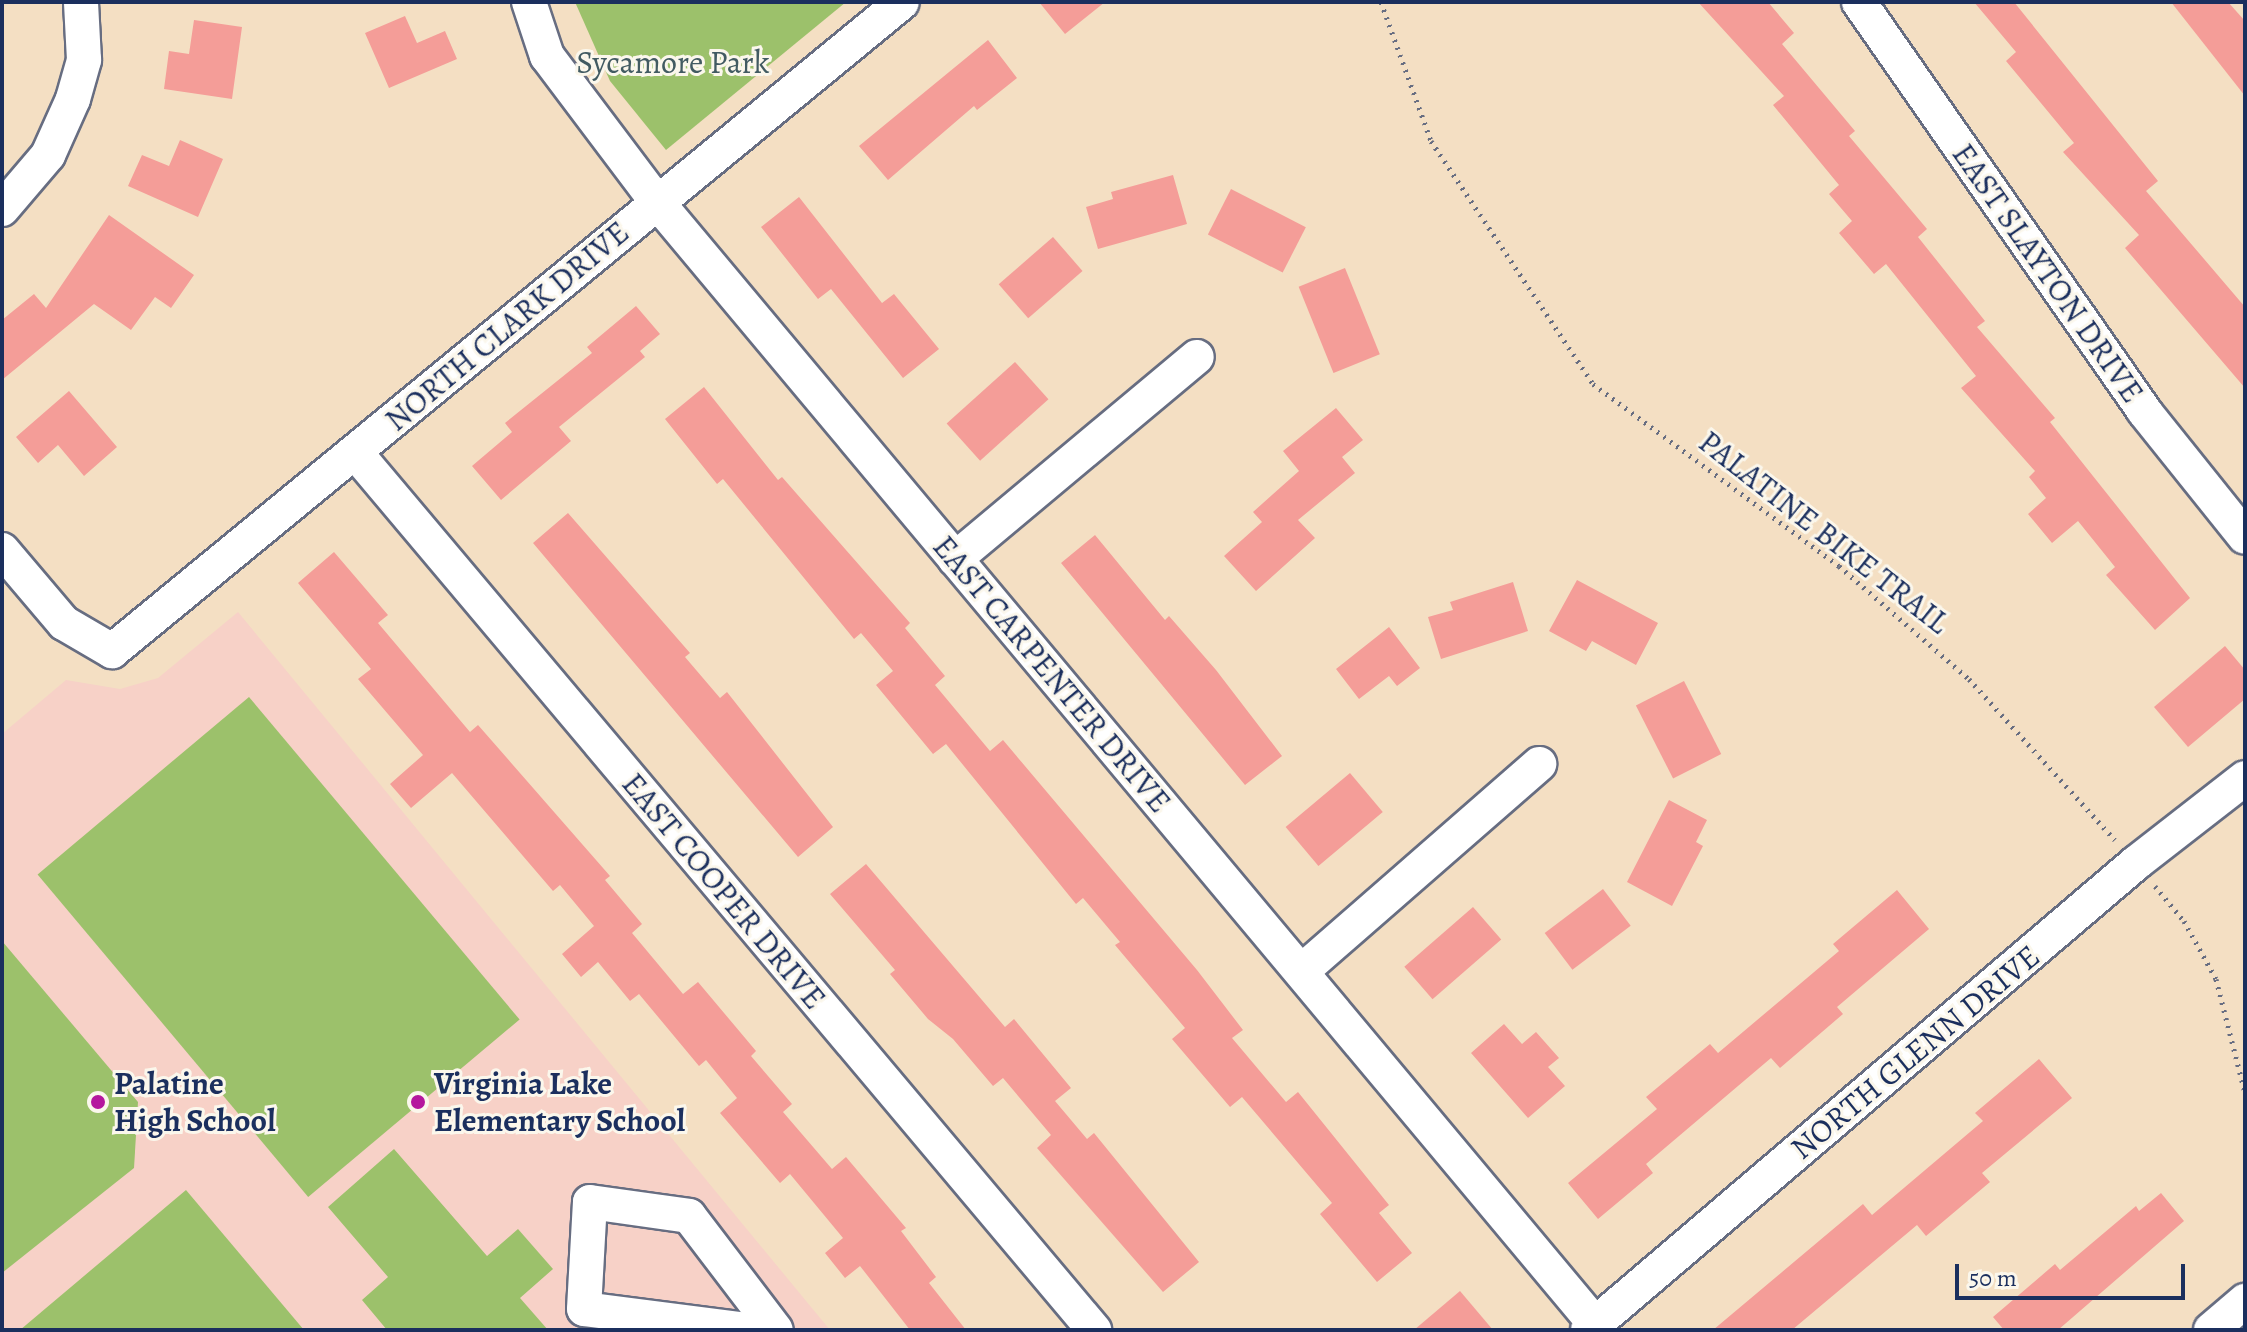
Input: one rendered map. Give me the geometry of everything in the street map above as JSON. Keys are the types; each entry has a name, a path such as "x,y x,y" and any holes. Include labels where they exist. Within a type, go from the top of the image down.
{"street":[{"path":"2,209 48,155 73,99 84,60 81,2"},
{"name":"EAST CARPENTER DRIVE","path":"529,2 547,56 657,202 1302,971 1595,1328"},
{"name":"NORTH CLARK DRIVE","path":"2,550 64,623 112,651 902,2"},
{"name":"EAST SLAYTON DRIVE","path":"1859,2 2144,411 2245,537"},
{"path":"955,559 1197,357"},
{"name":"EAST COOPER DRIVE","path":"355,452 1094,1330"},
{"path":"1302,971 1539,764"},
{"name":"NORTH GLENN DRIVE","path":"1595,1328 2136,863 2245,778"},
{"path":"748,1330 584,1309 590,1202 689,1216 776,1330"},
{"path":"2211,1330 2245,1301"}],"path":[{"name":"PALATINE BIKE TRAIL","path":"1381,2 1431,141 1593,384 1839,566 1969,679 2136,863 2184,921 2216,979 2245,1093"}],"shaded area":[{"name":"Virginia Lake Elementary School","path":"238,612 830,1330 2,1330 2,734 66,680 120,689 158,678"}],"green space":[{"name":"Sycamore Park","path":"575,2 846,2 666,150 610,81"},
{"path":"249,697 520,1020 308,1197 38,874"},
{"path":"2,941 138,1102 134,1168 2,1273"},
{"path":"394,1149 487,1256 518,1229 553,1269 520,1298 548,1330 387,1330 362,1300 388,1277 328,1207"},
{"path":"186,1190 304,1330 20,1330"}],"building":[{"path":"1039,2 1105,2 1065,34"},
{"path":"1698,2 1768,2 1794,33 1782,44 1855,131 1849,136 1927,229 1918,237 1985,321 1977,327 2055,418 2050,422 2190,598 2155,630 2106,575 2115,567 2078,521 2052,543 2028,514 2046,498 2029,477 2035,471 1961,388 1976,376 1886,264 1874,274 1839,233 1852,221 1829,194 1839,185 1773,105 1784,96"},
{"path":"1974,2 2014,2 2158,181 2146,191 2245,307 2245,388 2125,248 2139,235 2063,152 2074,143 2006,61 2016,52"},
{"path":"2171,2 2228,2 2245,21 2245,96"},
{"path":"405,16 417,43 445,31 457,59 389,88 365,33"},
{"path":"194,20 242,27 232,99 164,89 169,51 189,54"},
{"path":"988,40 1017,78 977,110 974,106 888,180 859,146"},
{"path":"180,140 223,159 198,217 128,186 142,155 169,166"},
{"path":"1173,175 1187,224 1098,249 1086,207 1113,199 1111,192"},
{"path":"1231,189 1306,227 1283,273 1208,234"},
{"path":"799,197 882,303 894,294 939,349 903,378 831,289 818,299 761,227"},
{"path":"109,215 194,275 171,308 155,297 131,330 94,304 2,380 2,320 34,294 46,308"},
{"path":"1053,237 1083,271 1028,318 999,284"},
{"path":"1345,268 1380,354 1333,373 1299,287"},
{"path":"636,306 660,334 640,351 645,357 559,427 571,441 501,500 472,466 512,432 505,423 592,353 587,347"},
{"path":"1015,362 1048,399 980,461 947,424"},
{"path":"704,387 778,480 782,477 910,623 905,628 945,676 935,685 990,751 1003,740 1197,970 1243,1030 1232,1038 1286,1102 1298,1092 1389,1205 1379,1213 1412,1253 1377,1282 1320,1214 1332,1203 1242,1097 1230,1107 1172,1039 1185,1028 1115,945 1120,942 1083,898 1076,904 946,744 933,754 876,685 893,671 861,633 854,639 723,479 717,484 665,419"},
{"path":"69,391 117,447 84,476 58,445 38,463 16,437"},
{"path":"1336,408 1363,440 1342,457 1355,473 1298,520 1315,538 1256,591 1224,556 1262,522 1253,512 1299,471 1283,451"},
{"path":"568,513 690,653 685,657 720,698 727,692 833,827 798,857 533,543"},
{"path":"1095,535 1165,620 1169,616 1216,670 1282,756 1245,785 1061,563"},
{"path":"334,552 388,615 378,623 470,732 478,725 610,876 605,880 642,924 632,933 683,994 698,982 756,1051 751,1056 792,1104 783,1112 832,1169 846,1157 906,1228 901,1231 936,1277 929,1283 966,1330 910,1330 860,1266 845,1278 825,1253 843,1238 790,1174 780,1183 720,1113 737,1098 706,1060 699,1066 639,994 630,1001 598,962 581,977 562,954 594,926 560,885 553,891 452,773 411,808 390,784 423,755 358,679 371,669 298,583"},
{"path":"1577,580 1658,623 1636,665 1592,641 1586,651 1549,631"},
{"path":"1513,582 1528,631 1441,659 1428,617 1453,610 1450,602"},
{"path":"1389,627 1420,668 1397,686 1389,676 1359,699 1336,669"},
{"path":"2225,646 2245,670 2245,699 2188,747 2154,707"},
{"path":"1684,681 1721,754 1673,779 1636,706"},
{"path":"1350,773 1383,812 1318,866 1286,827"},
{"path":"1669,800 1707,820 1696,842 1703,846 1672,906 1627,882"},
{"path":"866,864 1005,1027 1014,1019 1071,1088 1055,1101 1087,1139 1094,1133 1199,1262 1163,1292 1037,1148 1051,1135 1003,1078 993,1086 953,1039 928,1019 890,974 895,970 830,894"},
{"path":"1603,889 1631,926 1572,970 1545,933"},
{"path":"1897,890 1929,929 1837,1007 1843,1014 1780,1068 1771,1058 1646,1164 1653,1173 1598,1219 1568,1183 1657,1109 1646,1097 1710,1044 1718,1053 1839,951 1833,944"},
{"path":"1473,907 1501,939 1433,999 1404,967"},
{"path":"1504,1024 1522,1044 1536,1032 1559,1058 1548,1067 1565,1086 1528,1118 1471,1053"},
{"path":"2039,1059 2072,1098 1982,1173 1990,1182 1926,1236 1917,1225 1792,1330 1713,1330 1863,1204 1872,1215 1983,1121 1975,1113"},
{"path":"2161,1193 2184,1221 2058,1330 2004,1330 1993,1317 2055,1264 2060,1270 2136,1206 2139,1211"},
{"path":"1460,1291 1493,1330 1414,1330"}],"place":[{"name":"Palatine High School","path":"98,1102"},
{"name":"Virginia Lake Elementary School","path":"418,1102"}]}
